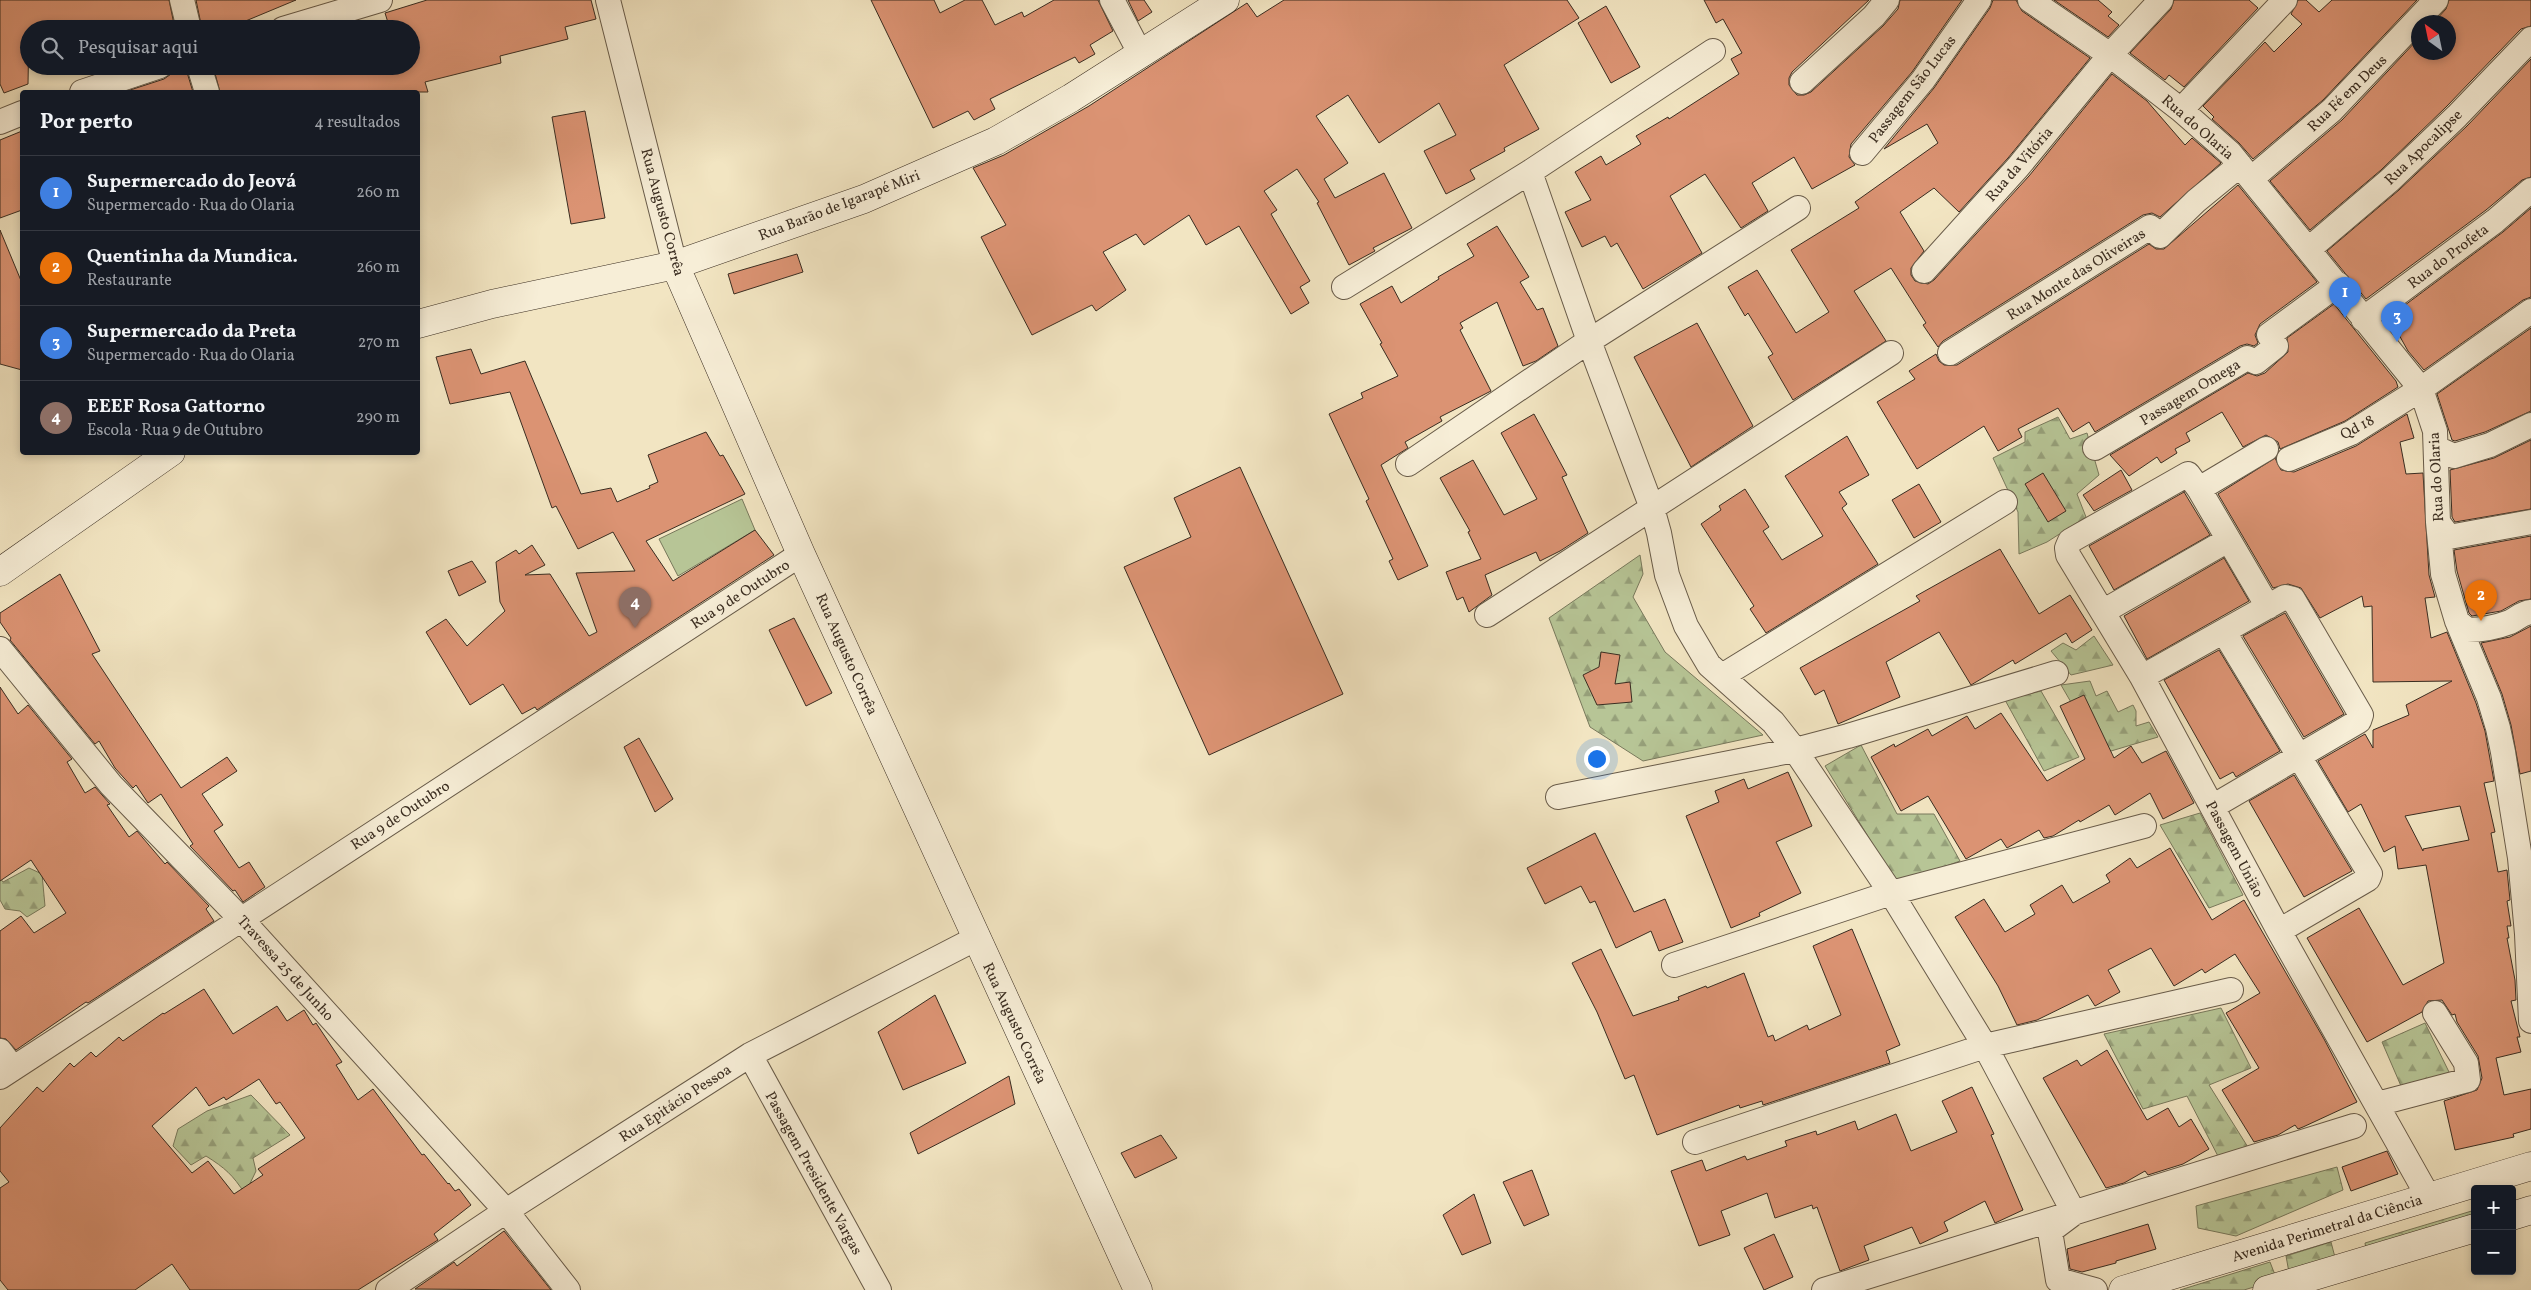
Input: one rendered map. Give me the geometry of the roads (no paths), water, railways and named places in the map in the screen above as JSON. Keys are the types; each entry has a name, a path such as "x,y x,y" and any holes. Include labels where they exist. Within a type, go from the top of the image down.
{"main road":[{"name":"Rua Barão de Igarapé Miri","path":"420,323 492,304 674,265 864,199 996,141 1071,98 1226,0"},
{"name":"Rua Augusto Corrêa","path":"674,265 801,554 975,939 1138,1290"},
{"path":"0,572 167,455"},
{"name":"Avenida Perimetral da Ciência","path":"2123,1290 2531,1166"},
{"path":"2516,1215 2531,1210"},
{"path":"2334,1227 2348,1267"},
{"path":"2267,1290 2471,1229"}],"street":[{"path":"182,0 187,20"},
{"path":"313,20 380,0"},
{"name":"Rua Augusto Corrêa","path":"608,0 674,265"},
{"path":"1112,0 1141,55"},
{"path":"1802,82 1874,16 1887,0"},
{"name":"Passagem São Lucas","path":"1862,153 1924,80 1979,0"},
{"name":"Rua do Olaria","path":"2030,0 2110,55 2181,110 2230,153 2338,284 2362,319 2421,389 2435,431 2438,522 2443,574 2457,621 2489,698 2498,728 2508,789 2526,857 2531,1020"},
{"name":"Rua da Vitória","path":"1924,271 2018,167 2110,55 2161,0"},
{"path":"2181,110 2285,0"},
{"name":"Rua Fé em Deus","path":"2246,172 2332,110 2436,0"},
{"name":"Rua Apocalipse","path":"2309,250 2390,180 2457,116 2531,39"},
{"path":"1344,287 1530,172 1713,51"},
{"path":"88,90 133,75"},
{"path":"201,75 206,90"},
{"path":"0,122 20,114"},
{"path":"1530,172 1589,341 1652,508 1667,575 1686,626 1709,665 1773,722 1795,750 1891,893 1985,1046 2074,1213"},
{"name":"Rua Monte das Oliveiras","path":"1950,353 2150,227 2160,236 2196,201 2246,172"},
{"name":"Rua do Profeta","path":"2362,319 2495,221 2531,190"},
{"path":"1408,464 1589,341 1798,208"},
{"name":"Passagem Omega","path":"2095,448 2247,358 2256,362 2276,346 2269,335 2338,284"},
{"name":"Qd 18","path":"2289,459 2351,432 2421,389 2531,311"},
{"path":"1487,615 1891,353"},
{"path":"2436,448 2454,456 2490,445 2531,425"},
{"path":"2266,450 2199,489 2268,607"},
{"name":"Passagem União","path":"2199,489 2192,477 2183,475 2070,541 2067,548 2068,555 2104,610 2142,676 2279,931 2378,1104 2429,1198"},
{"path":"1722,676 2005,502"},
{"path":"2438,522 2449,536 2531,522"},
{"path":"2104,610 2228,540"},
{"name":"Rua 9 de Outubro","path":"4,1065 241,919 801,554"},
{"path":"2142,676 2285,597 2293,599 2361,715 2359,721 2301,757 2212,807"},
{"path":"2457,621 2467,630 2476,630 2510,622 2522,613 2531,612"},
{"path":"2224,632 2370,874 2368,879 2279,931"},
{"name":"Travessa 25 de Junho","path":"0,649 110,784 241,919 506,1210 568,1290"},
{"path":"1558,797 1795,750 1848,736 2056,673"},
{"path":"2508,789 2521,803 2531,802"},
{"path":"1674,965 1891,893 2144,826"},
{"name":"Rua Epitácio Pessoa","path":"388,1290 506,1210 750,1055 975,939"},
{"path":"1695,1142 1985,1046 2231,990"},
{"path":"2378,1104 2468,1080 2466,1063 2435,1013"},
{"name":"Passagem Presidente Vargas","path":"750,1055 879,1290"},
{"path":"1824,1290 2354,1126"},
{"path":"2074,1213 2050,1231 2058,1280 2095,1290"}],"place":[{"name":"Supermercado do Jeová","path":"2345,318"},
{"name":"Supermercado da Preta","path":"2397,342"},
{"name":"Quentinha da Mundica.","path":"2481,621"},
{"name":"EEEF Rosa Gattorno","path":"635,628"}]}
